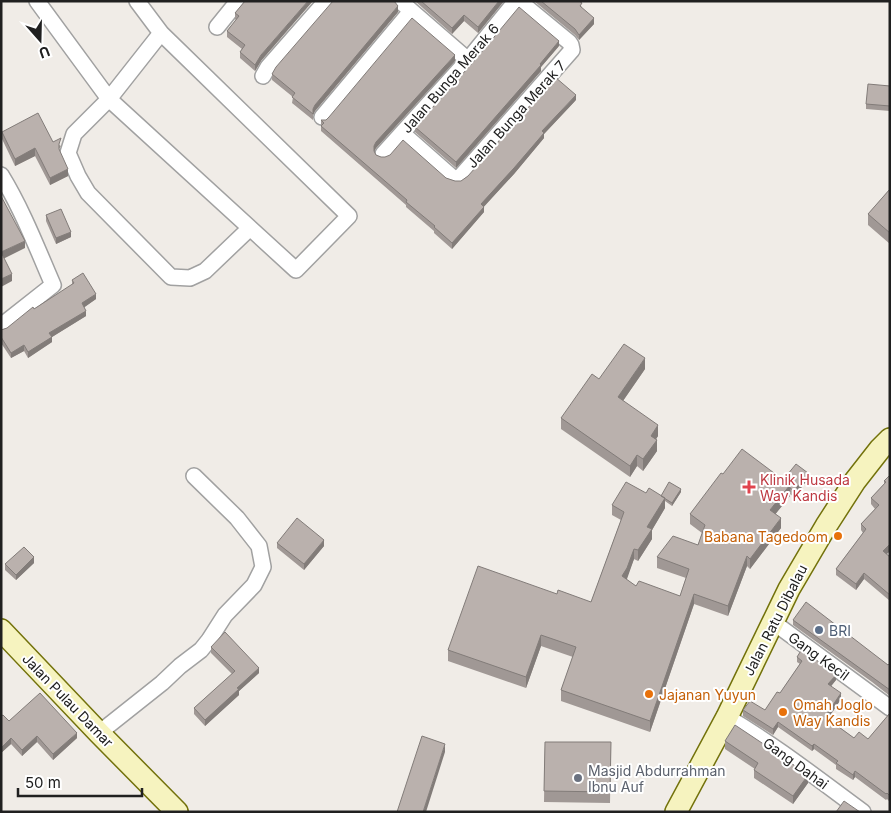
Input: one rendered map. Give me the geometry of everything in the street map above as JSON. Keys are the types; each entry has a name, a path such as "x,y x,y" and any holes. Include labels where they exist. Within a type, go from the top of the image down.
{"main road":[{"name":"Jalan Ratu Dibalau","path":"676,812 727,717 789,589 855,481 886,449"},
{"name":"Jalan Pulau Damar","path":"1,630 177,812"}],"street":[{"path":"37,1 109,99 296,270 349,216 161,33 137,1"},
{"path":"217,27 238,1"},
{"path":"263,76 268,67 326,1"},
{"name":"Jalan Bunga Merak 6","path":"383,154 468,60 517,1"},
{"name":"Jalan Bunga Merak 7","path":"402,133 452,177 457,178 461,176 572,50 569,42 517,1"},
{"path":"322,117 405,6 468,60"},
{"path":"161,33 109,99 74,134 68,153 78,176 88,193 171,277 190,278 205,271 250,228"},
{"path":"1,175 10,188 21,211 53,284 1,326"},
{"path":"99,733 162,684 180,666 201,650 225,615 254,584 263,567 259,546 237,518 194,476"},
{"name":"Gang Kecil","path":"773,622 890,708"},
{"name":"Gang Dahai","path":"727,717 780,750 863,812"}],"building":[{"path":"245,1 308,1 261,55 255,65 240,52 245,45 227,31 239,16 235,13"},
{"path":"333,1 394,1 398,6 315,105 313,114 292,97 295,93 272,74"},
{"path":"421,1 499,1 478,27 464,15 452,28"},
{"path":"541,1 579,1 582,3 580,6 594,18 579,35 575,29"},
{"path":"519,7 559,41 541,65 456,162 415,127"},
{"path":"412,18 455,55 376,142 374,151 376,155 385,157 390,155 403,140 446,178 461,181 468,176 555,77 576,95 542,131 544,133 481,204 484,207 452,243 406,202 407,200 321,126 324,123 321,120 326,120 329,117"},
{"path":"868,84 890,86 890,106 866,104"},
{"path":"38,113 53,142 61,138 59,149 68,169 50,178 35,148 15,159 2,132"},
{"path":"890,189 890,233 868,214"},
{"path":"1,196 25,241 1,252"},
{"path":"61,209 71,232 56,238 46,215"},
{"path":"1,252 12,274 1,279"},
{"path":"83,273 96,294 82,303 86,311 49,333 52,337 28,352 24,345 11,353 1,337 1,330 7,328 33,307 34,309 74,283 72,280"},
{"path":"624,344 645,358 618,397 658,425 651,436 657,440 643,459 637,455 630,466 561,418 592,374 599,379"},
{"path":"742,449 790,485 770,510 781,518 750,559 747,556 728,606 694,594 650,721 561,690 576,647 541,635 526,677 448,650 478,566 557,594 558,590 591,602 624,512 612,505 626,482 646,493 649,488 665,498 647,527 652,529 638,550 634,549 622,576 636,586 639,581 680,596 689,569 657,557 673,536 698,545 705,525 690,514"},
{"path":"796,464 808,473 794,491 783,480"},
{"path":"890,475 890,544 883,551 890,557 890,595 864,573 856,584 836,569 866,529 861,524 879,505 871,498"},
{"path":"669,482 681,489 672,503 661,496"},
{"path":"297,518 324,540 304,564 277,543"},
{"path":"24,547 34,557 16,575 5,564"},
{"path":"806,602 888,665 890,663 890,690 793,620"},
{"path":"225,632 259,668 205,720 194,708 235,671 211,647"},
{"path":"802,649 836,675 828,684 841,693 825,717 854,738 859,732 868,739 890,713 890,796 855,771 853,775 836,763 838,761 814,744 812,746 778,722 773,729 743,710 750,701 765,710 777,692 780,693 802,661 797,657"},
{"path":"40,693 77,733 53,754 37,736 22,750 11,738 1,748 1,716 3,715 9,721"},
{"path":"735,725 808,775 793,796 754,770 758,763 725,741"},
{"path":"422,736 445,744 423,812 397,812"},
{"name":"Masjid Abdurrahman Ibnu Auf","path":"545,742 611,742 610,792 544,791"},
{"path":"844,801 860,812 836,812"}],"place":[{"name":"Klinik Husada Way Kandis","path":"749,487"},
{"name":"Babana Tagedoom","path":"838,536"},
{"name":"BRI","path":"819,630"},
{"name":"Jajanan Yuyun","path":"649,694"},
{"name":"Omah Joglo Way Kandis","path":"783,712"},
{"name":"Masjid Abdurrahman Ibnu Auf","path":"578,778"}]}
